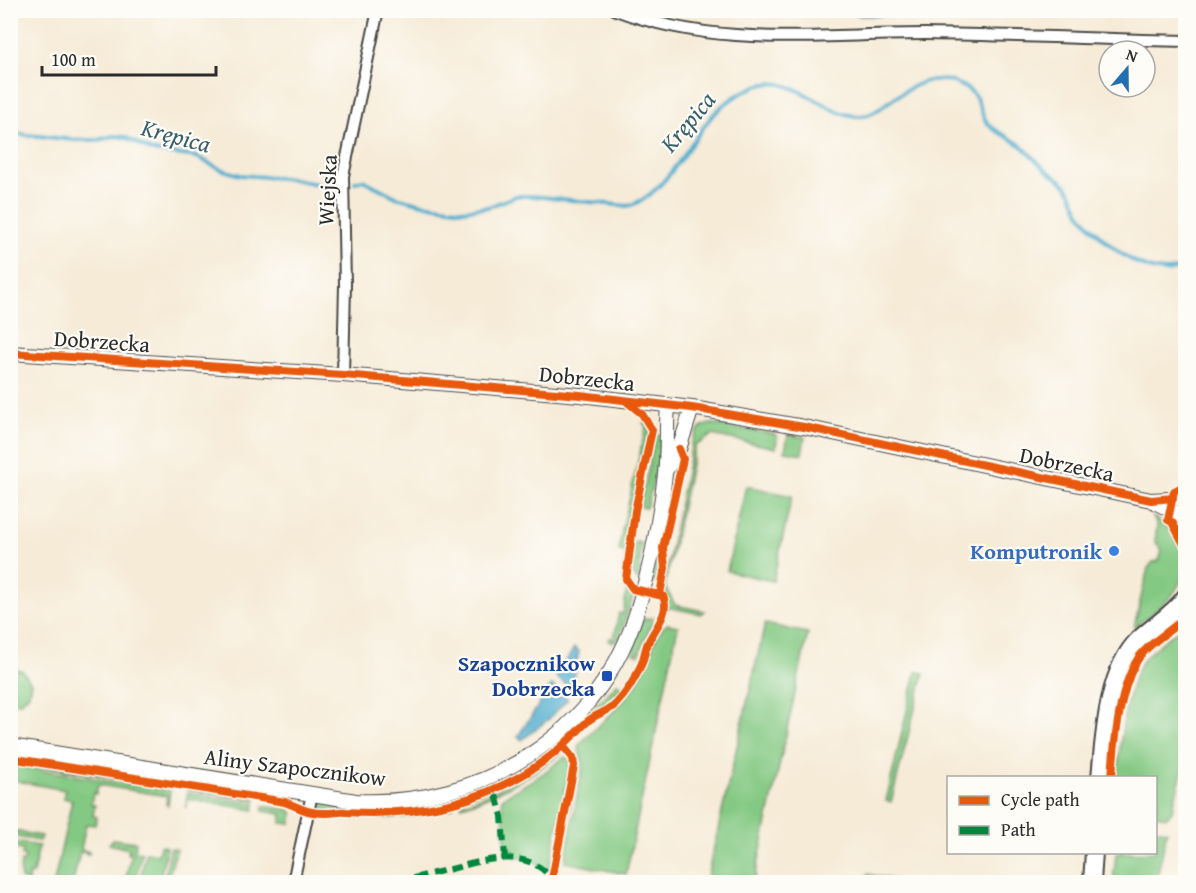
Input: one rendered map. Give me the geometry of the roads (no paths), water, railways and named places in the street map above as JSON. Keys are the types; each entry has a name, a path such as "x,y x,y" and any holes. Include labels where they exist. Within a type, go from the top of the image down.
{"main road":[{"path":"1100,776 1109,708 1124,658 1137,640 1173,611 1185,596"},
{"path":"1092,882 1094,854"}],"street":[{"name":"Wiejska","path":"343,375 345,285 343,176 378,10"},
{"path":"616,10 665,26 732,36 925,34 1185,41"},
{"name":"Dobrzecka","path":"10,353 343,375 580,394 692,408 804,427 1151,500"},
{"name":"Aliny Szapocznikow","path":"10,746 312,794 372,801 399,801 437,795 471,785 501,772 531,755 557,735 580,712 600,687 627,640 643,591 665,472 668,405"},
{"name":"Aliny Szapocznikow","path":"665,472 678,449 692,408"},
{"path":"1151,500 1185,498"},
{"path":"1151,500 1185,518"},
{"path":"293,882 312,794"}],"water":[{"path":"848,11 882,11 880,16 861,16"},
{"path":"574,648 579,651 573,684 570,688 556,677"},
{"path":"552,685 568,699 549,719 522,740 518,736"}],"waterway":[{"name":"Krępica","path":"355,182 363,180 396,197 463,210 488,207 516,196 627,206 652,193 674,168 712,116 733,98 751,88 772,83 786,85 826,106 854,116 873,113 916,85 946,80 969,90 975,96 988,124 1020,145 1045,169 1064,183 1089,225 1114,248 1143,266 1159,270 1173,270 1186,264"},
{"name":"Krępica","path":"10,136 19,134 75,140 125,137 152,151 197,157 220,169 240,175 293,179 331,187"}],"place":[{"name":"Komputronik","path":"1114,551"},
{"name":"Szapocznikow Dobrzecka","path":"607,676"}]}
